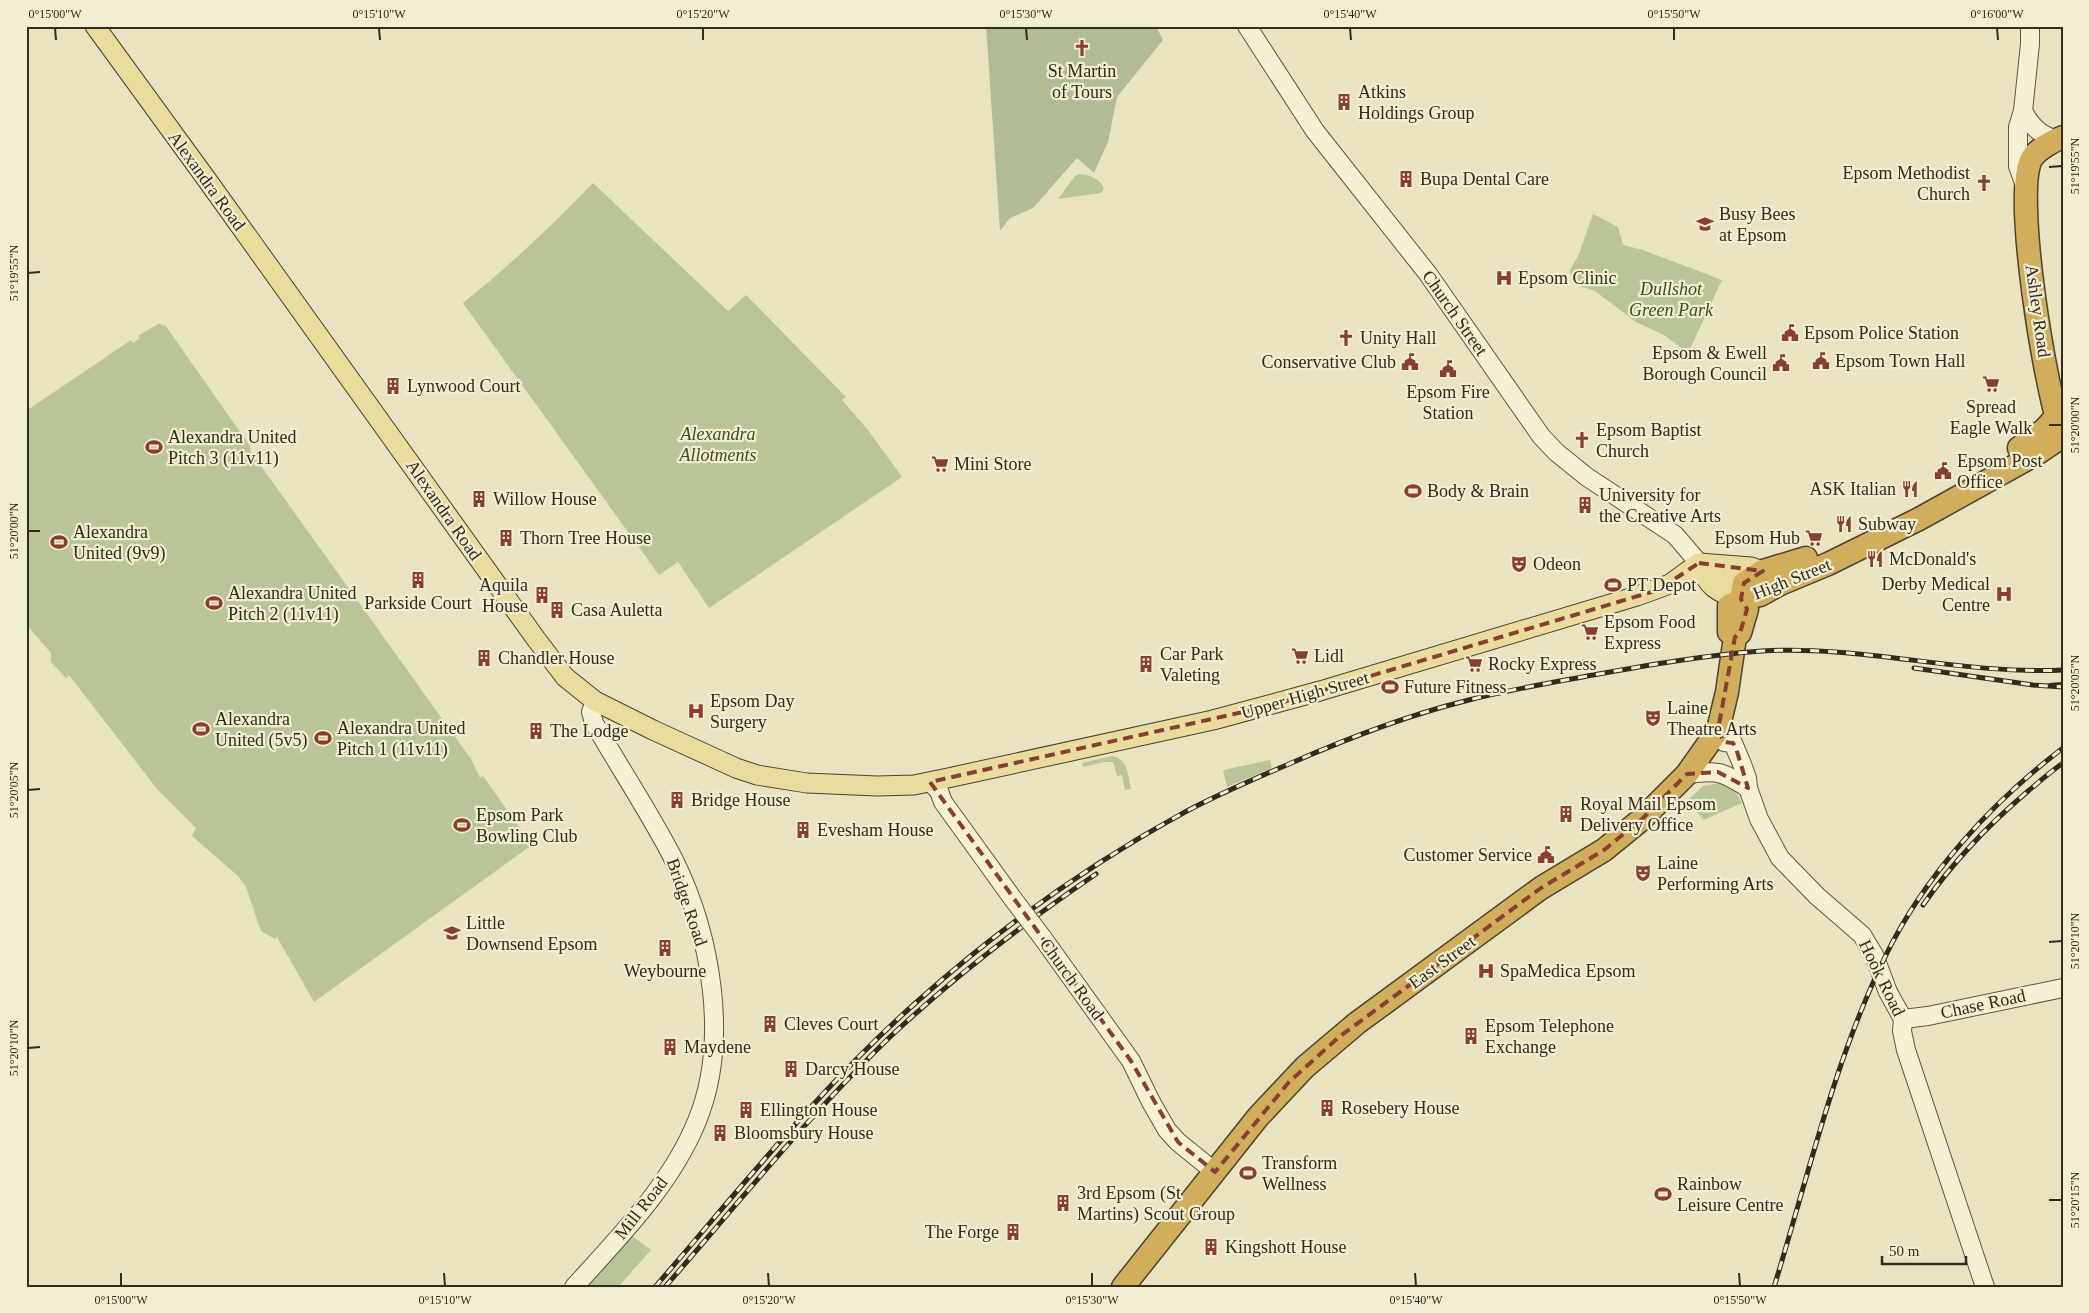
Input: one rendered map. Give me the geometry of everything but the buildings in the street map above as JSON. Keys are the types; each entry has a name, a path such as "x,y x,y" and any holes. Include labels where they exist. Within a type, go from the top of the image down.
{"highway":[{"path":"2027,177 2032,158 2059,138"},
{"name":"Ashley Road","path":"2027,177 2031,279 2048,381 2061,428"},
{"name":"High Street","path":"2061,428 2038,453 1919,519 1760,595 1741,599 1744,583 1763,571 1822,553 1913,508 2008,455 2031,440 2061,428"},
{"name":"East Street","path":"1123,1287 1258,1117 1289,1082 1339,1037 1541,888 1604,850 1642,819 1687,774 1721,736 1735,637 1729,632 1730,606 1741,599"}],"main road":[{"name":"Alexandra Road","path":"95,26 565,677 595,702 703,754 757,775 837,786 905,785 930,782"},
{"name":"Church Street","path":"1247,26 1315,131 1428,274 1542,436 1556,452 1587,477 1675,535 1700,563"},
{"name":"Ashley Road","path":"2027,177 2018,166 2018,127 2023,111 2030,26"},
{"path":"2023,111 2031,125 2038,132 2059,138"},
{"path":"1700,563 1751,567 1763,571"},
{"path":"1700,563 1715,568 1733,583 1741,599"},
{"name":"Upper High Street","path":"930,782 1081,750 1270,706 1658,590 1679,579 1700,563"},
{"name":"Bridge Road","path":"595,702 591,712 594,724 648,810 675,862 690,898 709,969 713,1006 712,1051 710,1071 697,1120"},
{"name":"Hook Road","path":"1721,736 1736,748 1759,819 1780,858 1817,896 1862,935 1879,963 1888,992 1904,1018 1902,1031 1906,1050 1985,1287"},
{"path":"1687,774 1718,772 1727,774 1748,788"},
{"name":"Church Road","path":"930,782 939,791 943,802 1130,1060 1167,1130 1178,1142 1215,1172"},
{"name":"Chase Road","path":"1904,1018 1928,1016 2063,988"},
{"name":"Mill Road","path":"574,1287 624,1232 667,1174 697,1120"}],"highlighted area":[{"path":"1699,563 1763,571 1744,583 1741,599 1747,609 1740,633 1735,637 1718,730 1724,742 1733,743 1736,748 1748,788 1718,772 1687,774 1642,819 1604,850 1541,888 1339,1037 1289,1082 1215,1172 1178,1142 1131,1061 930,782 1270,706 1658,590"}],"green space":[{"name":"St Martin of Tours","path":"986,26 1156,26 1163,40 1117,97 1108,142 1094,173 1077,158 1033,208 1010,218 1000,231"},
{"path":"1080,174 1098,180 1104,189 1101,193 1058,199 1075,176"},
{"name":"Alexandra Allotments","path":"593,183 728,311 746,295 846,397 842,400 868,430 902,477 709,608 678,562 659,575 463,303 530,245"},
{"name":"Dullshot Green Park","path":"1593,214 1618,227 1623,245 1643,250 1722,280 1688,353 1664,335 1636,322 1595,291 1577,285 1571,280 1570,270 1579,254"},
{"path":"160,323 162,326 165,325 250,446 251,452 471,759 480,778 483,776 532,845 314,1002 277,937 275,939 261,931 246,887 238,876 192,836 196,828 157,789 69,675 66,678 51,662 51,653 26,624 26,411 131,340 133,343 140,338 138,336"},
{"path":"1112,756 1117,757 1124,764 1131,789 1125,790 1122,775 1117,776 1113,762 1083,767 1082,763"},
{"path":"1270,760 1272,768 1227,787 1223,770"},
{"path":"1720,783 1735,790 1742,803 1704,820 1687,801 1703,786"},
{"path":"632,1236 651,1250 618,1287 585,1287"}],"railway":[{"path":"655,1287 815,1102 884,1032 951,972 1047,898 1115,853 1185,812 1263,775 1354,737 1443,707 1529,687 1699,658 1762,651 1800,650 1837,652 1988,668 2063,670"},
{"path":"1914,668 2033,685 2063,687"},
{"path":"1774,1287 1836,1078 1867,997 1901,927 1919,898 1962,842 2011,792 2063,748"},
{"path":"1923,905 1946,874 1984,831 2049,773 2063,763"},
{"path":"665,1287 803,1127 891,1036 940,992 991,951 1096,874"}],"place":[{"name":"St Martin of Tours","path":"1082,48"},
{"name":"Atkins Holdings Group","path":"1344,102"},
{"name":"Bupa Dental Care","path":"1406,179"},
{"name":"Epsom Methodist Church","path":"1984,183"},
{"name":"Busy Bees at Epsom","path":"1705,224"},
{"name":"Epsom Clinic","path":"1504,278"},
{"name":"Epsom Police Station","path":"1790,333"},
{"name":"Unity Hall","path":"1346,338"},
{"name":"Epsom Town Hall","path":"1821,361"},
{"name":"Conservative Club","path":"1410,362"},
{"name":"Epsom & Ewell Borough Council","path":"1781,363"},
{"name":"Epsom Fire Station","path":"1448,369"},
{"name":"Spread Eagle Walk","path":"1991,384"},
{"name":"Lynwood Court","path":"393,386"},
{"name":"Epsom Baptist Church","path":"1582,440"},
{"name":"Alexandra United Pitch 3 (11v11)","path":"154,447"},
{"name":"Mini Store","path":"940,464"},
{"name":"Epsom Post Office","path":"1943,471"},
{"name":"ASK Italian","path":"1910,489"},
{"name":"Body & Brain","path":"1413,491"},
{"name":"Willow House","path":"479,499"},
{"name":"University for the Creative Arts","path":"1585,505"},
{"name":"Subway","path":"1844,524"},
{"name":"Thorn Tree House","path":"506,538"},
{"name":"Epsom Hub","path":"1814,538"},
{"name":"Alexandra United (9v9)","path":"59,542"},
{"name":"McDonald's","path":"1875,559"},
{"name":"Odeon","path":"1519,564"},
{"name":"Parkside Court","path":"418,580"},
{"name":"PT Depot","path":"1613,585"},
{"name":"Derby Medical Centre","path":"2004,594"},
{"name":"Aquila House","path":"542,595"},
{"name":"Alexandra United Pitch 2 (11v11)","path":"214,603"},
{"name":"Casa Auletta","path":"557,610"},
{"name":"Epsom Food Express","path":"1590,632"},
{"name":"Lidl","path":"1300,656"},
{"name":"Chandler House","path":"484,658"},
{"name":"Car Park Valeting","path":"1146,664"},
{"name":"Rocky Express","path":"1474,664"},
{"name":"Future Fitness","path":"1390,687"},
{"name":"Epsom Day Surgery","path":"696,711"},
{"name":"Laine Theatre Arts","path":"1653,718"},
{"name":"Alexandra United (5v5)","path":"201,729"},
{"name":"The Lodge","path":"536,731"},
{"name":"Alexandra United Pitch 1 (11v11)","path":"323,738"},
{"name":"Bridge House","path":"677,800"},
{"name":"Royal Mail Epsom Delivery Office","path":"1566,814"},
{"name":"Epsom Park Bowling Club","path":"462,825"},
{"name":"Evesham House","path":"803,830"},
{"name":"Customer Service","path":"1546,855"},
{"name":"Laine Performing Arts","path":"1643,873"},
{"name":"Little Downsend Epsom","path":"452,933"},
{"name":"Weybourne","path":"665,948"},
{"name":"SpaMedica Epsom","path":"1486,971"},
{"name":"Cleves Court","path":"770,1024"},
{"name":"Epsom Telephone Exchange","path":"1471,1036"},
{"name":"Maydene","path":"670,1047"},
{"name":"Darcy House","path":"791,1069"},
{"name":"Rosebery House","path":"1327,1108"},
{"name":"Ellington House","path":"746,1110"},
{"name":"Bloomsbury House","path":"720,1133"},
{"name":"Transform Wellness","path":"1248,1173"},
{"name":"Rainbow Leisure Centre","path":"1663,1194"},
{"name":"3rd Epsom (St Martins) Scout Group","path":"1063,1203"},
{"name":"The Forge","path":"1013,1232"},
{"name":"Kingshott House","path":"1211,1247"}]}
